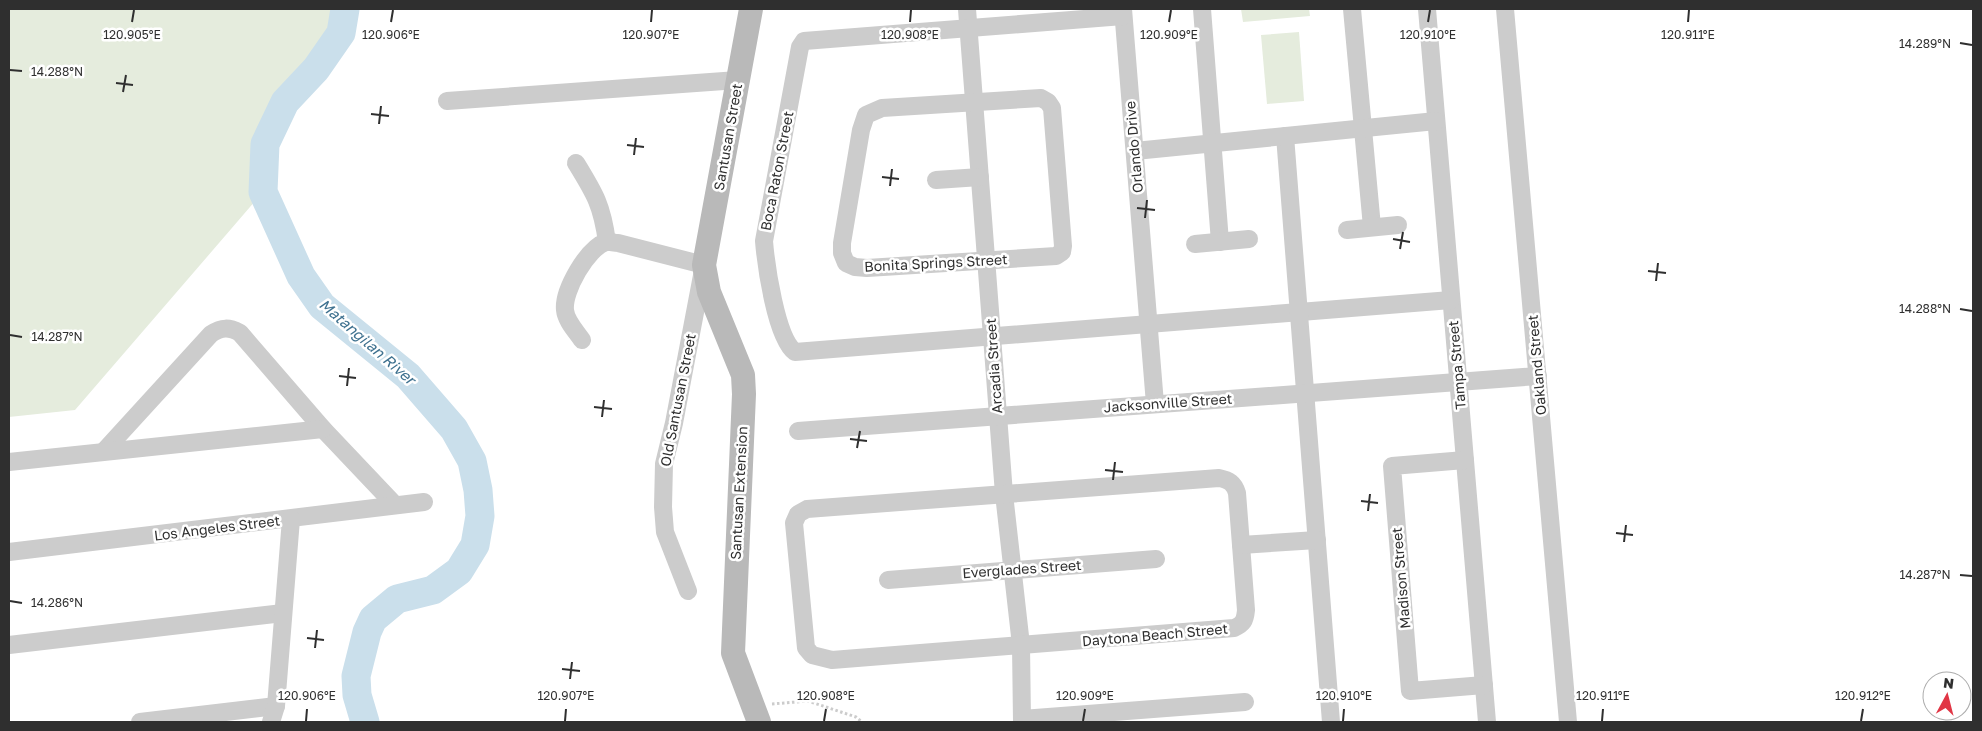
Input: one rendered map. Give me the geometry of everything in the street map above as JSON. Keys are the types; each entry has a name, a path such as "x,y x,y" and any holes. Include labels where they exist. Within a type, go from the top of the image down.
{"street":[{"name":"Santusan Street","path":"704,265 751,9"},
{"name":"Arcadia Street","path":"967,9 1004,494 1020,645 1022,721"},
{"path":"1202,9 1220,242"},
{"path":"1352,9 1372,227"},
{"name":"Tampa Street","path":"1427,9 1487,722"},
{"name":"Oakland Street","path":"1505,9 1568,722"},
{"name":"Boca Raton Street","path":"1123,12 804,40 800,47 767,220 765,250 777,316 788,347 795,352 1452,300"},
{"name":"Orlando Drive","path":"1123,12 1155,404"},
{"path":"447,101 738,80"},
{"name":"Bonita Springs Street","path":"1041,98 1048,102 1052,108 1062,252 1056,256 867,268 855,268 846,263 842,253 861,130 866,115 882,108 974,104 1041,98"},
{"path":"1134,151 1436,121"},
{"path":"1285,136 1331,722"},
{"path":"576,163 598,199 604,218 607,242"},
{"path":"936,180 980,177"},
{"path":"1347,230 1398,225"},
{"path":"1195,244 1249,239"},
{"path":"582,340 564,309 568,292 588,255 607,242 704,265"},
{"name":"Old Santusan Street","path":"688,591 665,532 663,507 664,464 674,423 704,265"},
{"name":"Santusan Extension","path":"704,265 709,292 743,375 733,653 756,714"},
{"path":"105,450 211,334 220,328 230,328 240,333 323,429 395,505"},
{"name":"Jacksonville Street","path":"798,431 1538,376"},
{"path":"9,462 105,450 323,429"},
{"name":"Madison Street","path":"1465,460 1392,466 1410,691 1484,685"},
{"name":"Daytona Beach Street","path":"1210,478 1228,480 1234,486 1237,493 1241,545 1246,610 1245,620 1242,625 1224,630 832,660 812,655 806,648 794,524 798,514 818,507 1210,478"},
{"name":"Los Angeles Street","path":"9,552 424,502"},
{"path":"140,722 274,714 291,519"},
{"path":"1241,545 1317,540"},
{"name":"Everglades Street","path":"888,580 1156,559"},
{"path":"9,645 283,612"},
{"path":"1022,721 1244,702"}],"path":[{"path":"756,714 808,701 856,717 862,722"}],"green space":[{"path":"9,9 345,9 341,33 285,102 265,144 263,192 75,410 9,417"},
{"path":"1241,9 1309,9 1310,16 1243,22"},
{"path":"1299,32 1304,101 1267,104 1261,35"}],"waterway":[{"name":"Matangilan River","path":"345,9 341,33 316,69 285,102 265,144 263,192 301,276 322,306 408,376 454,429 472,461 478,490 480,516 475,545 459,571 433,590 397,599 373,619 367,632 356,676 357,695 365,722"}]}
